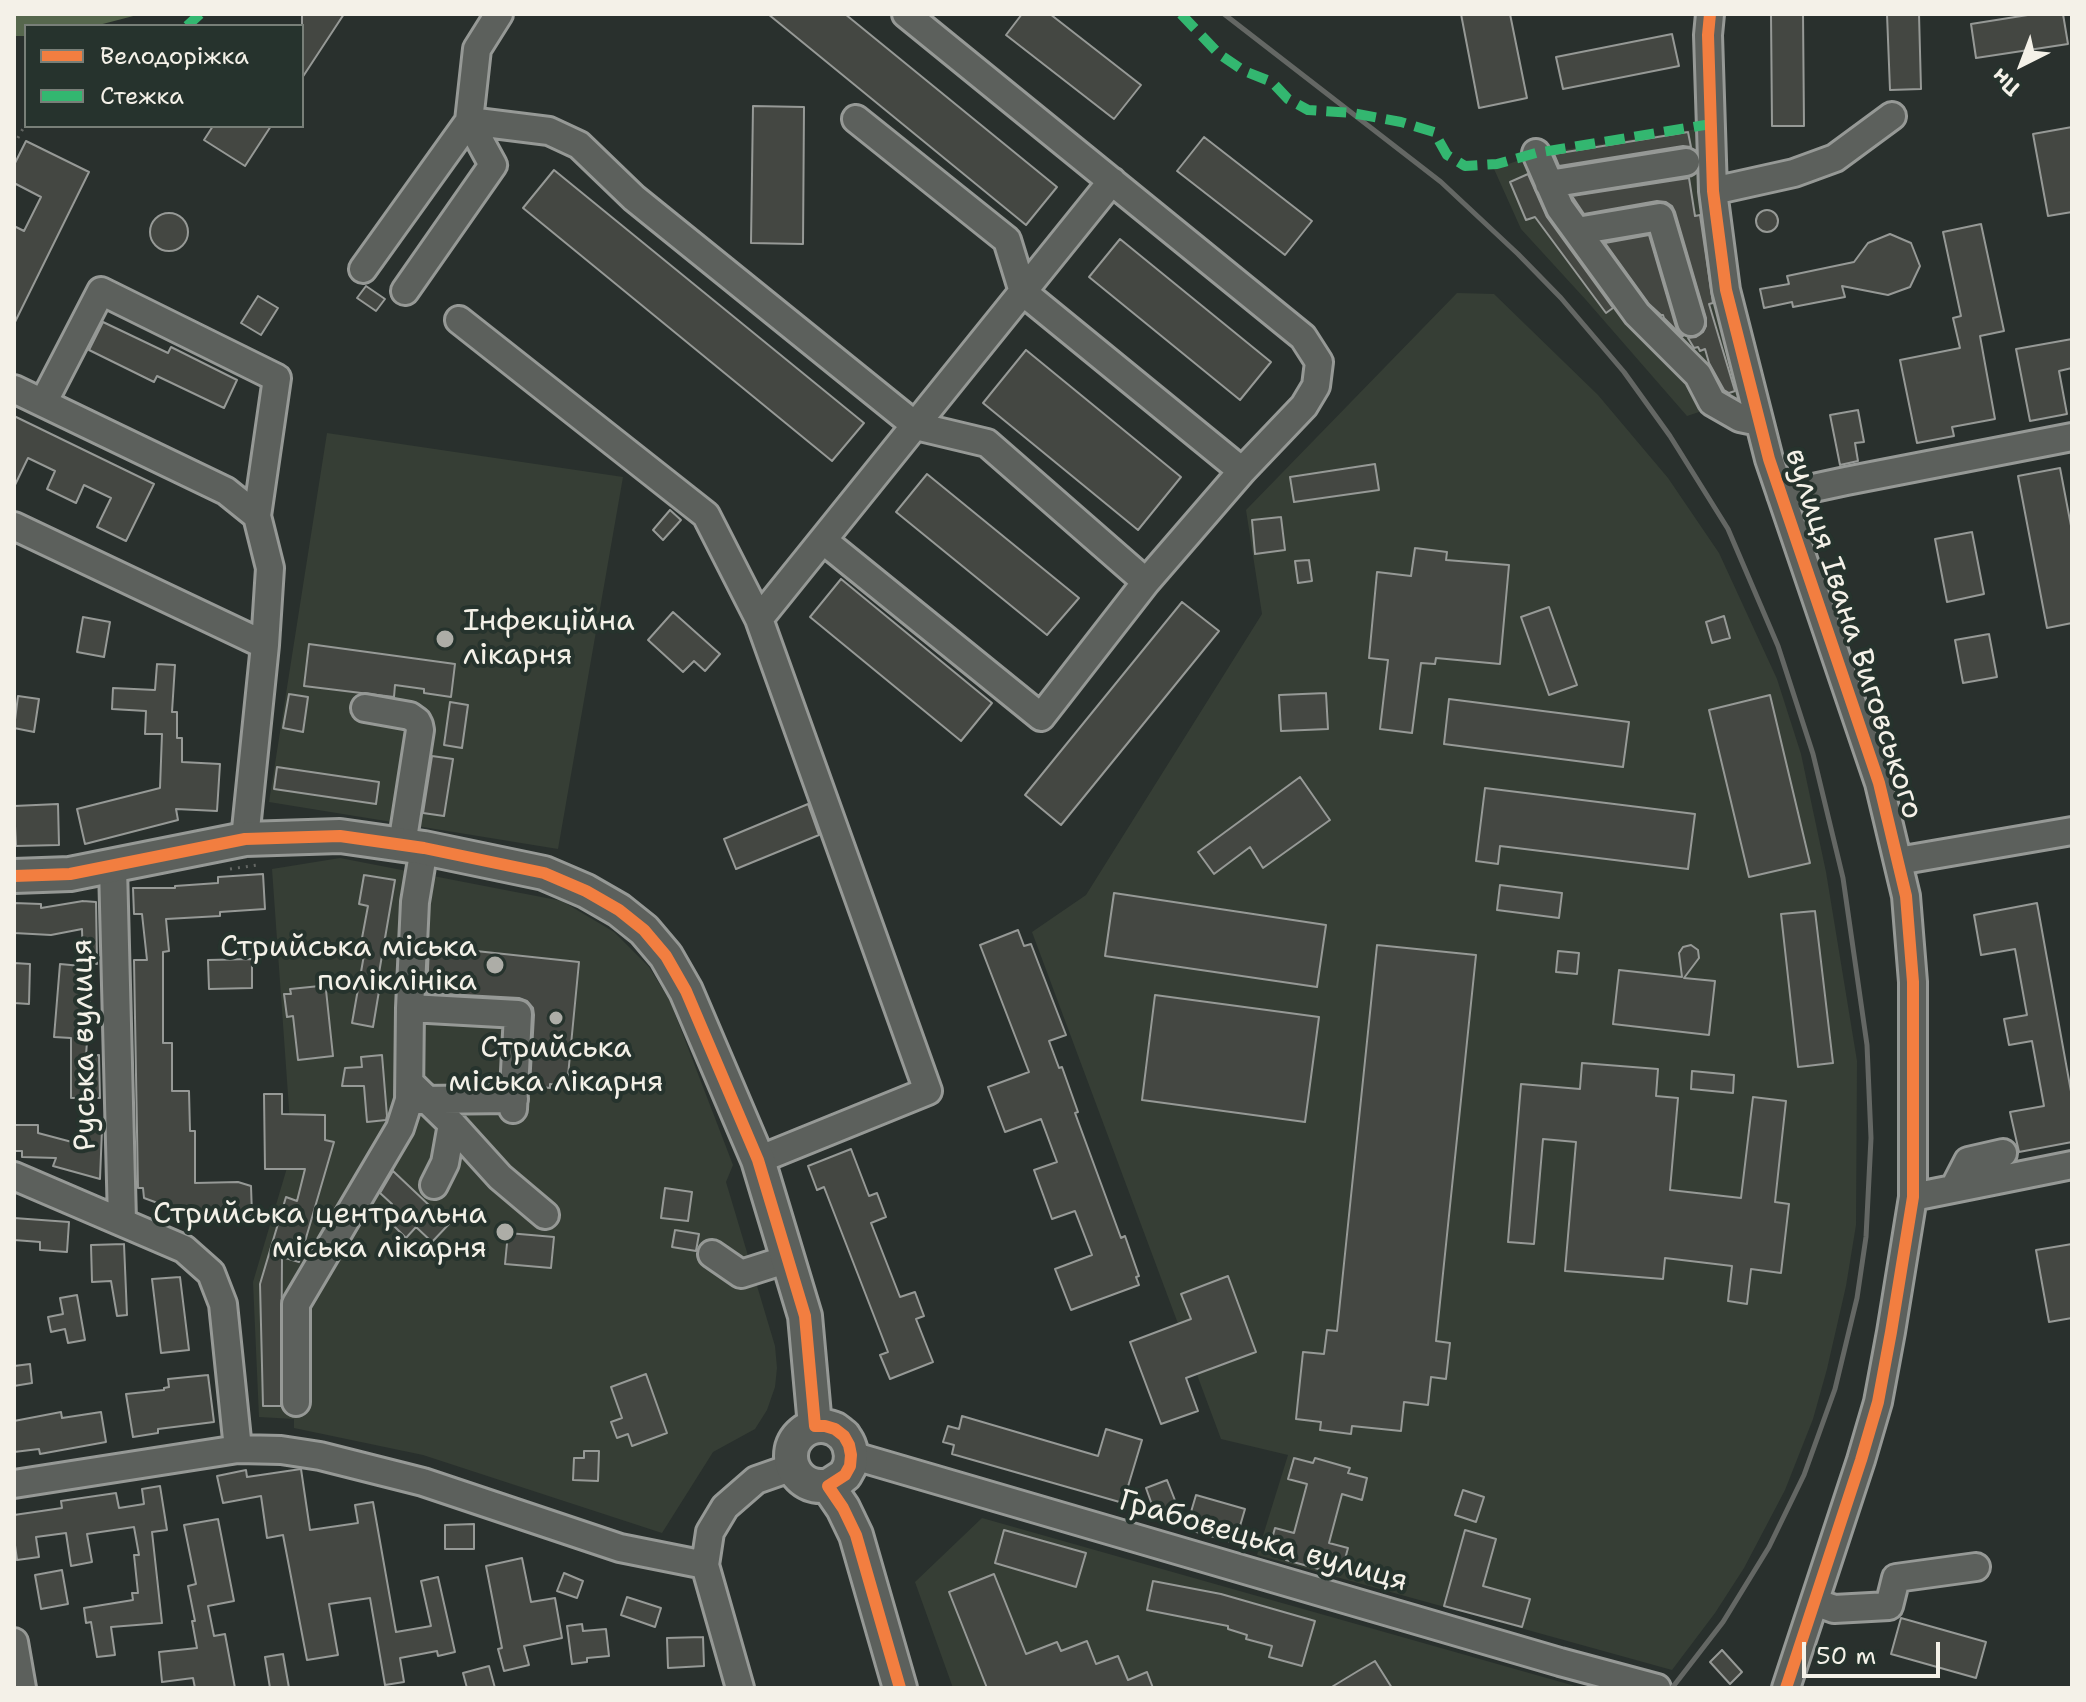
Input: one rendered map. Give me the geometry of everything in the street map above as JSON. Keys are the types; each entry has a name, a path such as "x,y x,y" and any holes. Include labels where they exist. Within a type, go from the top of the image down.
{"main road":[{"path":"14,876 70,874 254,852 340,836 544,873 586,891 619,910 644,930 666,956 686,991 758,1160 805,1316 815,1426"},
{"path":"815,1426 835,1429 844,1436 851,1455 845,1475 828,1486 817,1486 798,1476 791,1457 797,1437 815,1426"},
{"path":"828,1486 856,1535 900,1688"}],"street":[{"path":"363,269 469,121 477,49 499,14"},
{"path":"824,541 1041,717 1146,582 1242,471 1304,406 1316,386 1319,362 1303,337 906,14"},
{"name":"вулиця Івана Виговського","path":"1710,14 1713,191 1726,290 1781,495 1879,783 1906,896 1913,982 1913,1197 1891,1332 1878,1402 1861,1460 1786,1688"},
{"path":"1713,191 1794,173 1835,158 1892,116"},
{"path":"856,119 1007,240 1023,292 1242,471"},
{"path":"405,291 493,165 469,121"},
{"path":"469,121 549,131 579,145 634,198 916,426 987,443 1146,582"},
{"path":"1536,153 1560,208 1637,314 1698,375 1712,402 1740,418 1759,422"},
{"path":"1549,184 1686,162"},
{"path":"759,619 1112,181"},
{"path":"1577,231 1660,217 1691,322"},
{"path":"43,403 101,291 277,378 257,516 270,568 254,852"},
{"path":"459,320 706,515 759,619 928,1091 758,1160"},
{"path":"14,389 226,491 257,516"},
{"path":"1781,495 2072,437"},
{"path":"14,526 265,645"},
{"path":"296,1402 296,1304 400,1128 415,1094 410,1008 415,902 413,847 420,730 417,721 410,716 365,708"},
{"path":"1898,861 2072,831"},
{"name":"Руська вулиця","path":"113,867 122,1221"},
{"path":"410,1008 518,1014 514,1104 415,1094"},
{"path":"415,1094 452,1124 500,1177 545,1215"},
{"path":"434,1185 445,1163 452,1124"},
{"path":"1954,1188 1968,1161 2003,1153"},
{"path":"1913,1197 2072,1165"},
{"path":"14,1176 184,1249 211,1273 223,1304 238,1449"},
{"path":"712,1254 741,1274 788,1259"},
{"path":"14,1484 238,1449 281,1450 423,1482 620,1548 705,1565"},
{"name":"Грабовецька вулиця","path":"851,1455 1657,1688"},
{"path":"740,1688 705,1565 710,1532 725,1507 756,1480 793,1467"},
{"path":"1815,1602 1834,1609 1889,1606 1896,1578 1976,1567"},
{"path":"14,1642 22,1688"}],"path":[{"path":"14,145 24,127"},
{"path":"217,871 254,852"}],"shaded area":[{"path":"1697,129 1721,305 1744,397 1687,416 1521,229 1494,169 1537,154"},
{"path":"1457,293 1494,294 1598,395 1668,478 1719,553 1777,679 1801,754 1826,872 1857,1061 1856,1225 1846,1286 1813,1419 1785,1490 1744,1568 1672,1670 1257,1555 1288,1455 1221,1439 1032,932 1086,895 1262,614 1246,510"},
{"name":"Інфекційна лікарня","path":"327,433 623,477 558,849 269,802"},
{"name":"Стрийська центральна міська лікарня","path":"340,858 562,901 614,932 649,967 670,1001 733,1165 726,1182 775,1346 777,1368 775,1387 767,1410 755,1429 713,1452 662,1533 423,1455 294,1428 294,1419 259,1417 253,1282 292,1151 272,869"},
{"path":"982,1518 1582,1688 953,1688 915,1582"}],"green space":[{"path":"14,14 141,14 103,24 24,24 24,36 14,36"}],"building":[{"path":"302,14 344,14 304,75 304,24"},
{"path":"768,14 845,14 1057,187 1026,225"},
{"path":"1022,14 1050,14 1141,85 1114,119 1006,35"},
{"path":"1461,14 1510,14 1527,98 1479,108"},
{"path":"1771,14 1803,14 1804,126 1772,126"},
{"path":"1887,14 1919,14 1921,89 1890,90"},
{"path":"2034,14 2063,14 2068,44 1976,58 1971,24"},
{"path":"1672,34 1679,66 1563,89 1556,57"},
{"path":"753,106 804,107 803,244 751,243"},
{"path":"2072,127 2072,212 2048,216 2033,134"},
{"path":"212,128 270,128 245,166 204,140"},
{"path":"1688,132 1691,147 1559,166 1554,154"},
{"path":"1204,137 1312,221 1285,255 1177,171"},
{"path":"26,141 89,172 14,324 14,226 24,231 41,197 14,183 14,165"},
{"path":"554,170 864,423 832,461 523,208"},
{"path":"1528,174 1547,217 1613,308 1606,313 1535,217 1526,220 1510,182"},
{"path":"1689,178 1695,216 1700,215 1713,303 1709,304 1735,391 1729,393 1724,390 1709,363 1705,349 1700,351 1698,347 1694,348 1688,338 1703,332 1706,318 1672,206 1657,201 1584,214 1572,196"},
{"path":"1767,210 1775,213 1778,221 1775,229 1767,232 1759,229 1756,221 1759,213"},
{"path":"169,213 183,218 188,232 183,246 169,251 155,246 150,232 155,218"},
{"path":"1981,224 2004,331 1980,336 1995,419 1952,427 1954,436 1917,443 1900,360 1960,348 1953,318 1961,316 1943,232"},
{"path":"1890,234 1911,243 1920,266 1910,287 1888,295 1842,286 1845,297 1793,307 1792,302 1764,308 1760,289 1789,284 1787,276 1854,262 1868,243"},
{"path":"1649,235 1676,327 1683,336 1649,304 1605,243"},
{"path":"1120,239 1271,362 1240,400 1089,277"},
{"path":"366,286 385,299 376,311 357,298"},
{"path":"258,296 278,308 261,335 241,323"},
{"path":"103,322 168,353 171,347 237,380 224,408 157,376 154,382 89,350"},
{"path":"2072,339 2072,368 2059,371 2067,414 2030,421 2016,349"},
{"path":"1026,350 1181,477 1138,530 983,403"},
{"path":"1858,410 1864,442 1855,443 1858,461 1840,465 1830,415"},
{"path":"14,416 154,484 126,541 97,527 111,498 84,485 76,503 47,489 55,471 28,458 14,487"},
{"path":"1375,464 1379,490 1294,502 1290,477"},
{"path":"2060,468 2072,531 2072,623 2047,628 2018,476"},
{"path":"927,474 1079,598 1047,635 896,512"},
{"path":"670,510 681,520 663,540 653,530"},
{"path":"1281,517 1285,550 1255,554 1252,520"},
{"path":"1972,532 1984,594 1947,602 1935,539"},
{"path":"1415,548 1447,552 1446,560 1509,565 1500,664 1436,658 1435,664 1421,663 1412,733 1380,729 1388,660 1369,658 1377,572 1411,576"},
{"path":"1309,560 1312,581 1298,583 1295,561"},
{"path":"841,579 992,703 961,741 810,617"},
{"path":"1182,602 1219,631 1061,825 1025,795"},
{"path":"1549,607 1577,685 1549,695 1521,617"},
{"path":"673,612 720,654 705,671 694,661 683,672 648,640"},
{"path":"1724,616 1730,638 1712,643 1706,622"},
{"path":"83,617 110,622 104,657 77,652"},
{"path":"1989,634 1997,677 1963,683 1955,640"},
{"path":"309,644 455,664 451,697 395,685 394,697 304,686"},
{"path":"157,664 175,665 172,712 177,712 177,738 182,738 182,762 220,764 217,811 176,809 178,820 85,844 77,809 160,788 162,734 145,734 146,711 112,709 113,688 155,690"},
{"path":"1326,693 1328,729 1281,731 1279,695"},
{"path":"289,694 308,697 303,732 283,728"},
{"path":"1770,695 1810,863 1749,877 1709,710"},
{"path":"18,696 39,699 34,732 14,728"},
{"path":"1449,699 1629,722 1623,767 1444,744"},
{"path":"450,702 468,705 462,748 444,745"},
{"path":"432,756 453,759 444,816 423,813"},
{"path":"277,767 379,782 376,804 274,789"},
{"path":"1300,777 1330,820 1263,868 1250,847 1214,874 1198,852"},
{"path":"1485,788 1695,814 1688,869 1500,846 1498,864 1476,861"},
{"path":"58,804 59,845 16,846 14,806"},
{"path":"808,804 819,835 736,869 724,839"},
{"path":"263,874 265,909 220,912 220,916 166,919 169,951 163,952 163,1043 172,1043 172,1091 189,1091 190,1131 195,1131 195,1183 238,1182 251,1186 252,1215 193,1216 144,1198 143,1188 138,1188 134,960 147,960 142,914 134,914 133,888 175,888 218,883 218,877"},
{"path":"364,875 395,880 373,1027 352,1023 364,955 359,954 368,906 359,904"},
{"path":"1500,885 1562,893 1559,918 1497,910"},
{"path":"1114,893 1326,925 1317,987 1105,956"},
{"path":"83,901 96,902 97,964 83,964 82,929 51,935 14,933 14,903 41,904 41,908"},
{"path":"2037,903 2072,1097 2072,1142 2019,1152 2010,1112 2044,1106 2032,1041 2009,1045 2004,1019 2027,1015 2015,949 1981,955 1974,915"},
{"path":"1815,911 1833,1063 1798,1067 1781,914"},
{"path":"1018,930 1024,946 1031,944 1066,1035 1049,1041 1059,1068 1062,1067 1078,1112 1075,1113 1121,1238 1125,1236 1139,1276 1136,1277 1139,1285 1071,1310 1055,1269 1092,1255 1075,1211 1052,1219 1034,1170 1057,1162 1041,1119 1005,1132 988,1087 1029,1072 980,945"},
{"path":"1377,945 1476,955 1436,1341 1450,1343 1446,1379 1431,1377 1428,1405 1404,1402 1401,1431 1352,1426 1351,1434 1320,1430 1321,1422 1296,1419 1303,1352 1324,1354 1327,1330 1337,1331"},
{"path":"1691,945 1698,950 1699,958 1684,978 1715,981 1709,1035 1613,1024 1619,970 1682,977 1679,953 1683,947"},
{"name":"Стрийська міська лікарня","path":"429,946 579,962 567,1086 530,1086 534,1015 527,1001 427,993"},
{"path":"1558,951 1579,953 1577,974 1556,972"},
{"path":"252,959 252,988 209,989 208,960"},
{"path":"14,963 30,964 29,1004 14,1003"},
{"path":"60,964 92,967 86,1056 99,1055 100,1098 71,1098 71,1038 54,1037"},
{"path":"320,986 320,990 326,990 333,1056 298,1060 293,1016 287,1017 284,994 291,994 290,989"},
{"path":"1155,995 1319,1017 1305,1122 1142,1100"},
{"path":"382,1055 387,1116 386,1120 367,1122 364,1086 342,1086 345,1068 362,1067 361,1057"},
{"path":"1582,1063 1658,1069 1656,1096 1678,1098 1670,1190 1741,1198 1753,1097 1786,1101 1775,1202 1789,1204 1781,1273 1751,1269 1747,1304 1728,1301 1732,1266 1665,1258 1663,1279 1565,1271 1576,1142 1543,1139 1534,1244 1508,1242 1521,1084 1580,1089"},
{"path":"1692,1071 1734,1075 1733,1093 1691,1089"},
{"path":"264,1094 282,1094 282,1114 325,1115 325,1140 334,1142 299,1262 282,1257 281,1406 263,1406 260,1284 286,1197 297,1201 305,1169 265,1169"},
{"path":"14,1125 38,1125 38,1133 87,1146 88,1127 102,1129 100,1179 53,1166 56,1158 22,1157 22,1151 14,1151"},
{"path":"851,1149 869,1196 877,1193 886,1217 871,1223 900,1297 915,1292 924,1316 916,1319 933,1362 890,1379 880,1355 888,1352 824,1187 817,1190 808,1166"},
{"path":"393,1171 449,1224 432,1242 416,1227 406,1238 382,1214 392,1204 380,1193"},
{"path":"665,1188 692,1192 688,1221 661,1218"},
{"path":"14,1218 69,1222 67,1252 40,1250 40,1242 14,1240"},
{"path":"675,1230 699,1234 696,1251 672,1247"},
{"path":"508,1233 554,1237 551,1268 505,1264"},
{"path":"124,1244 127,1315 117,1316 111,1281 92,1282 91,1245"},
{"path":"2072,1244 2072,1318 2049,1322 2036,1250"},
{"path":"1228,1276 1256,1352 1186,1378 1198,1411 1161,1424 1130,1342 1191,1319 1181,1294"},
{"path":"180,1277 189,1350 161,1353 152,1279"},
{"path":"77,1295 85,1340 68,1343 65,1329 51,1332 48,1317 63,1314 60,1298"},
{"path":"30,1364 32,1383 14,1386 14,1366"},
{"path":"646,1374 667,1433 632,1446 628,1434 617,1438 611,1422 622,1418 611,1387"},
{"path":"208,1375 214,1422 158,1429 158,1433 133,1437 126,1394 164,1390 169,1387 168,1379"},
{"path":"61,1412 62,1418 101,1412 106,1442 40,1454 39,1449 14,1452 14,1421"},
{"path":"962,1416 1098,1456 1106,1429 1142,1440 1123,1503 952,1454 954,1445 943,1442 948,1426 959,1429"},
{"path":"584,1451 599,1451 598,1481 573,1480 574,1458 584,1458"},
{"path":"1294,1458 1313,1463 1315,1458 1350,1468 1348,1473 1367,1478 1362,1500 1342,1494 1329,1543 1348,1548 1342,1570 1323,1564 1322,1570 1286,1560 1288,1555 1269,1549 1275,1528 1294,1533 1307,1484 1288,1479"},
{"path":"301,1469 310,1530 358,1523 355,1505 373,1502 396,1632 431,1626 421,1581 438,1577 455,1652 438,1656 437,1651 400,1658 404,1682 385,1685 370,1598 329,1604 338,1655 307,1660 283,1535 267,1538 261,1496 223,1503 217,1476 246,1470 247,1477"},
{"path":"1167,1480 1178,1508 1156,1516 1146,1488"},
{"path":"160,1486 167,1530 152,1532 162,1623 111,1627 115,1655 97,1657 91,1622 86,1623 84,1608 133,1600 132,1593 138,1593 134,1555 139,1555 134,1527 87,1534 92,1562 71,1566 66,1533 36,1537 39,1557 17,1560 14,1515 62,1508 61,1501 116,1493 119,1508 144,1504 142,1489"},
{"path":"1463,1490 1484,1497 1476,1522 1455,1515"},
{"path":"1196,1495 1245,1509 1235,1543 1186,1529"},
{"path":"218,1519 234,1601 208,1606 214,1636 225,1634 235,1688 195,1688 193,1678 162,1682 159,1652 197,1648 188,1586 196,1584 184,1525"},
{"path":"474,1524 474,1549 445,1549 445,1525"},
{"path":"1004,1530 1086,1553 1076,1587 995,1563"},
{"path":"1465,1530 1496,1539 1483,1586 1530,1599 1522,1627 1444,1606"},
{"path":"522,1558 531,1602 555,1598 562,1638 524,1646 529,1665 504,1671 486,1566"},
{"path":"62,1570 68,1604 41,1609 35,1575"},
{"path":"564,1573 583,1581 577,1598 557,1591"},
{"path":"994,1574 1026,1654 1057,1642 1061,1651 1087,1641 1096,1664 1118,1656 1128,1680 1147,1672 1153,1688 987,1688 949,1592"},
{"path":"1153,1581 1221,1594 1315,1621 1302,1666 1269,1657 1272,1646 1246,1639 1247,1635 1228,1629 1228,1626 1147,1610"},
{"path":"627,1597 661,1608 655,1627 621,1615"},
{"path":"1901,1618 1986,1642 1976,1678 1891,1654"},
{"path":"582,1624 583,1631 606,1629 609,1656 587,1658 587,1662 572,1664 567,1626"},
{"path":"703,1637 704,1666 668,1668 667,1638"},
{"path":"1722,1650 1742,1672 1730,1684 1710,1662"},
{"path":"283,1654 289,1688 270,1688 265,1657"},
{"path":"1375,1661 1392,1688 1330,1688 1358,1671"},
{"path":"489,1666 495,1688 467,1688 463,1673"}],"railway":[{"path":"1224,14 1441,182 1561,298 1624,372 1670,436 1728,529 1778,646 1813,754 1843,878 1867,1045 1871,1138 1866,1237 1857,1298 1835,1389 1804,1475 1769,1547 1723,1622 1672,1688"}],"marked path":[{"path":"189,24 200,14"},
{"path":"1181,14 1219,54 1244,71 1272,82 1288,99 1308,110 1352,113 1434,132 1447,155 1465,166 1497,164 1536,153 1711,124"}],"cycle path":[{"path":"1710,14 1713,191 1726,290 1769,459 1879,783 1906,896 1913,982 1913,1197 1891,1332 1878,1402 1861,1460 1786,1688"},
{"path":"14,876 70,874 245,839 340,836 424,848 544,873 586,891 619,910 644,930 666,956 686,991 758,1160 805,1316 815,1426 835,1429 849,1445 850,1466 845,1475 828,1486 856,1535 900,1688"}],"place":[{"name":"Інфекційна лікарня","path":"445,639"},
{"name":"Стрийська міська поліклініка","path":"495,965"},
{"name":"Стрийська міська лікарня","path":"556,1018"},
{"name":"Стрийська центральна міська лікарня","path":"505,1232"}]}
